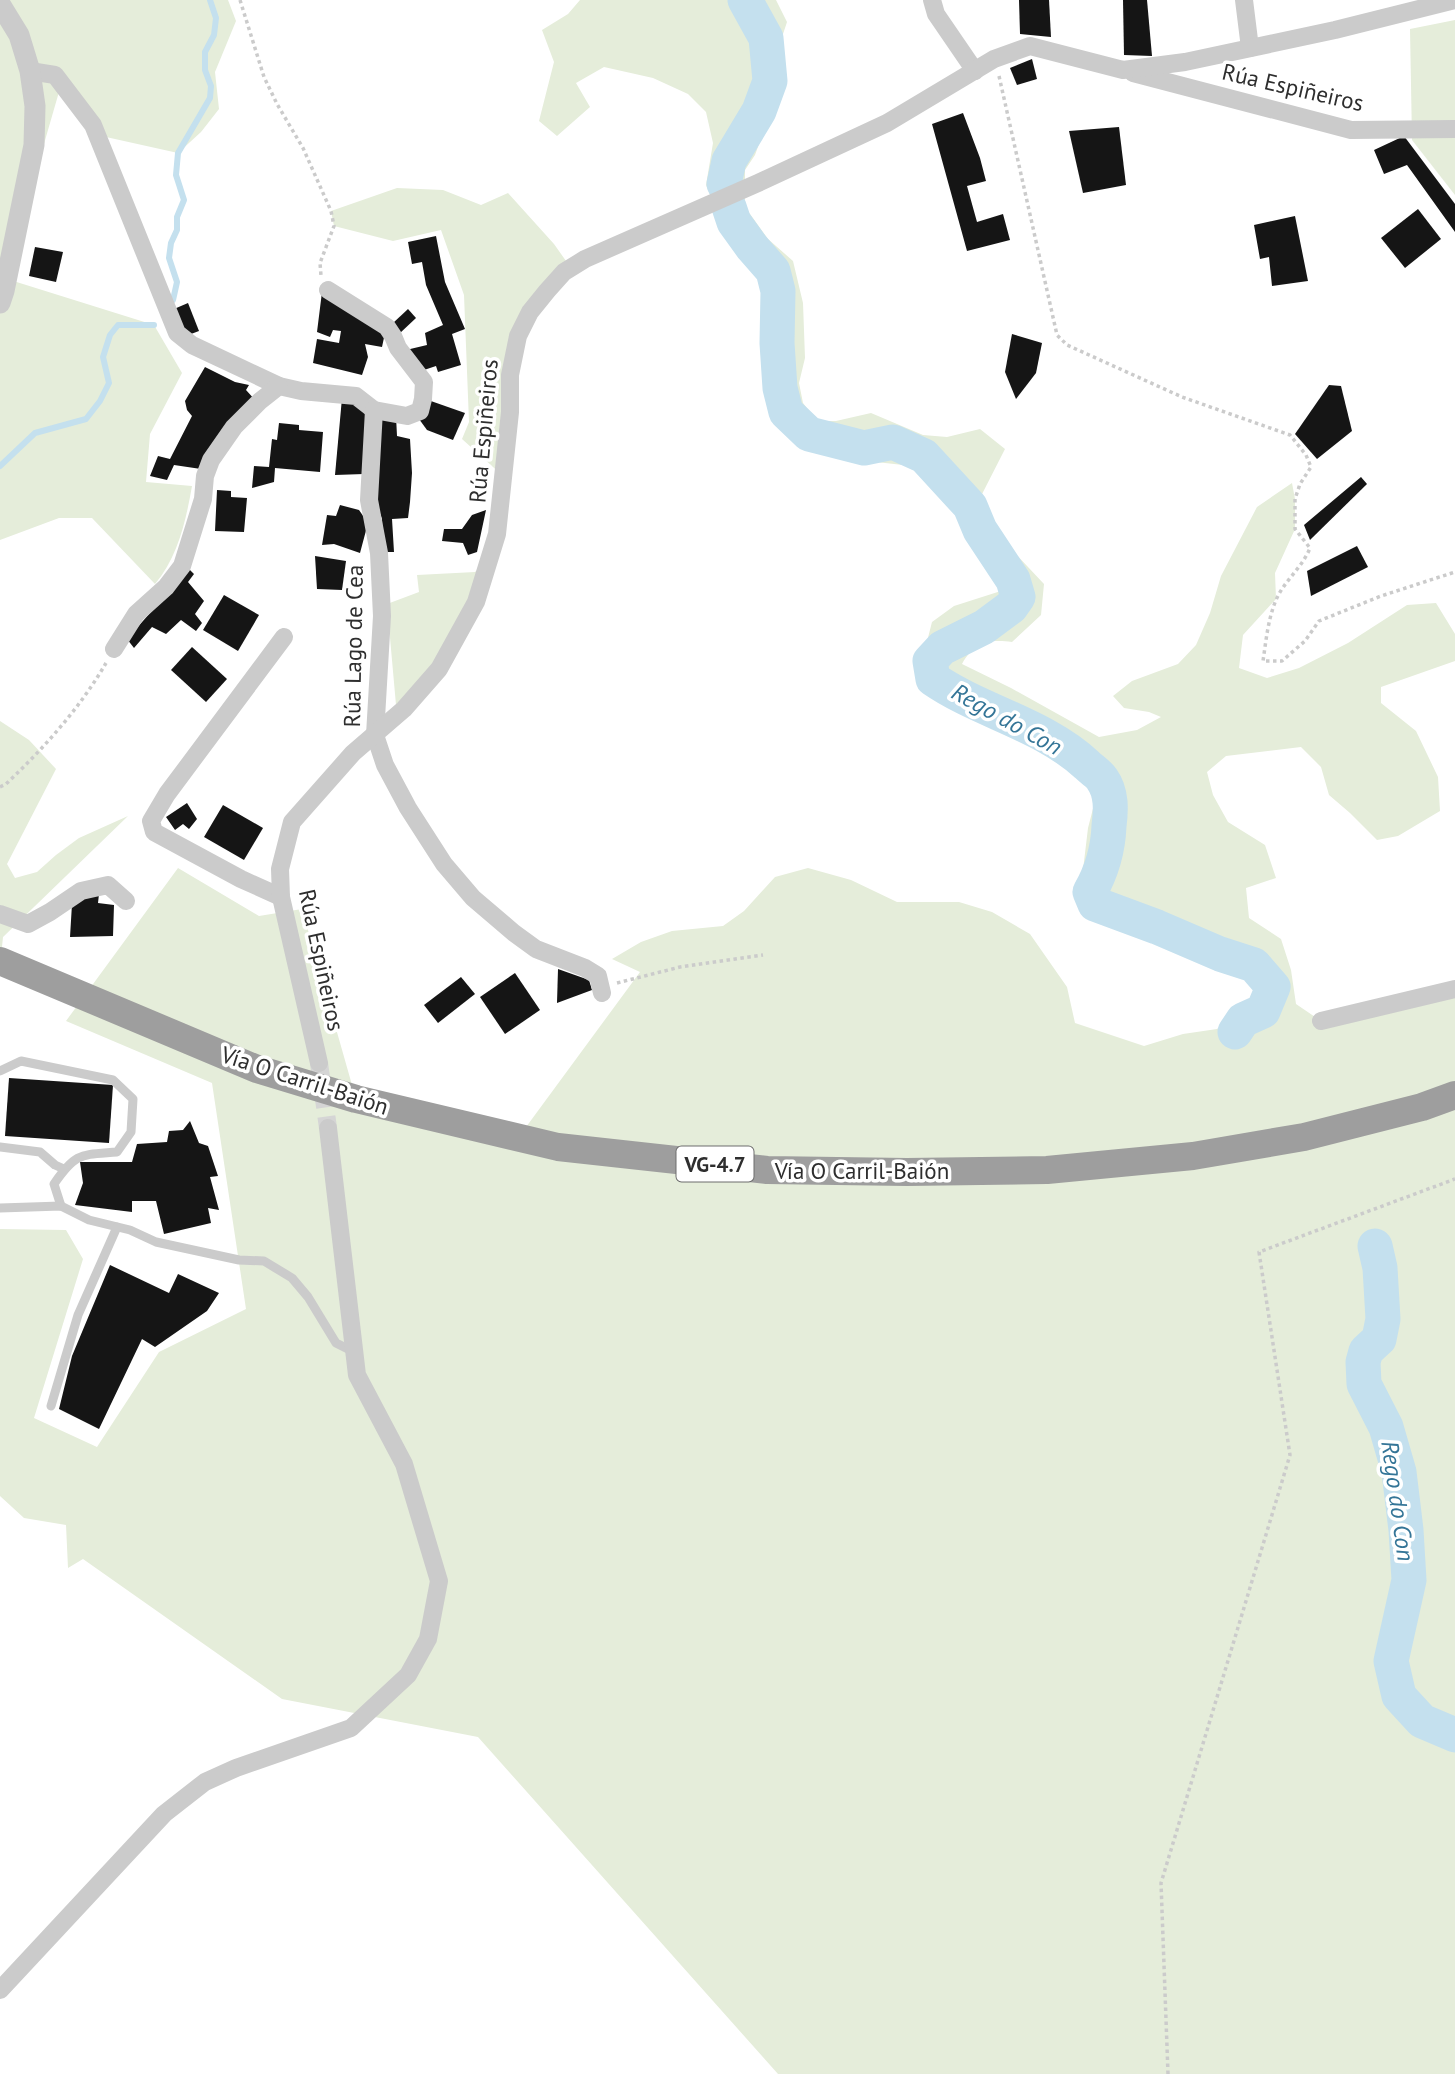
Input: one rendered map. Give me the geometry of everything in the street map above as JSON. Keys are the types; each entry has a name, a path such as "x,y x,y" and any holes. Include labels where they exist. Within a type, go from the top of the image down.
{"highway":[{"name":"Vía O Carril-Baión","path":"0,961 257,1069 356,1099 558,1147 767,1170 1047,1170 1193,1156 1304,1137 1455,1096"}],"street":[{"path":"932,0 936,14 975,71"},
{"path":"1244,0 1250,48"},
{"name":"Rúa Espiñeiros","path":"1123,70 1185,62 1455,0"},
{"path":"0,4 19,35 30,71 35,106 34,145 0,303"},
{"name":"Rúa Espiñeiros","path":"319,1063 281,897 280,869 292,822 353,753 404,709 439,669 476,602 497,534 510,412 510,375 518,336 530,312 564,272 585,259 887,123 994,59 1030,46 1350,130 1455,129"},
{"path":"30,71 55,75 93,125 177,333 192,345 279,386 301,391 356,396 374,410 407,416 420,411 424,382 398,348 394,336 387,327 328,289"},
{"path":"114,649 136,614 166,587 181,566 203,499 205,476 211,460 234,427 279,386"},
{"name":"Rúa Lago de Cea","path":"374,410 369,500 379,553 382,616 375,735 385,765 408,808 444,864 473,898 536,949 585,968 600,984"},
{"path":"281,897 153,832 151,821 167,794 284,637"},
{"path":"0,914 28,924 81,891 108,885 126,901"},
{"path":"1321,1021 1455,989"},
{"path":"0,1990 164,1814 205,1782 351,1728 408,1675 428,1639 439,1581 404,1464 357,1375 328,1128"}],"lane":[{"path":"0,1071 21,1061 113,1080 133,1099 131,1132 117,1152 80,1155 64,1169 54,1184 61,1206"},
{"path":"0,1147 40,1152 64,1169"},
{"path":"0,1208 61,1206 89,1220 131,1230 156,1242 181,1249 239,1260 264,1261 292,1278 308,1297 336,1343 354,1352"},
{"path":"51,1406 78,1315 117,1227"}],"path":[{"path":"240,0 264,77 276,104 303,148 331,211 334,226 320,263 320,272 328,289"},
{"path":"994,59 1006,100 1057,335 1067,345 1182,397 1290,435 1311,467 1300,484 1295,499 1295,530 1310,548 1305,561 1276,599 1269,621 1263,661 1282,662 1306,641 1319,621 1381,596 1455,572"},
{"path":"0,787 40,752 95,682 114,649"},
{"path":"600,984 617,983 680,967 763,955"},
{"path":"1168,2074 1161,1883 1290,1455 1259,1252 1455,1179"}],"green space":[{"path":"0,0 228,0 236,21 215,72 219,109 201,132 178,153 97,135 61,85 0,296"},
{"path":"580,0 776,0 787,22 776,55 779,89 755,155 745,170 745,207 768,239 793,261 803,303 805,358 799,383 803,403 817,421 836,421 871,413 923,435 947,437 980,429 1005,449 979,500 998,535 1044,584 1041,615 1012,642 995,641 982,644 971,651 962,664 1099,737 1137,730 1161,717 1124,708 1113,696 1132,681 1178,664 1196,645 1210,613 1221,576 1257,507 1292,483 1295,529 1275,573 1276,599 1243,635 1239,668 1267,678 1299,668 1348,643 1407,605 1436,603 1455,634 1455,661 1381,687 1381,703 1416,731 1438,777 1440,811 1398,836 1377,840 1329,795 1321,767 1301,747 1226,756 1207,772 1213,795 1228,822 1265,845 1276,878 1246,888 1249,918 1281,939 1291,970 1296,1004 1321,1021 1455,989 1455,2074 778,2074 478,1737 282,1699 83,1559 68,1568 66,1525 24,1518 0,1496 0,1229 66,1230 83,1259 34,1418 97,1447 159,1352 246,1309 212,1083 66,1021 178,868 259,916 302,909 356,1099 518,1138 640,972 612,959 641,942 672,931 723,926 744,911 775,877 808,868 851,880 897,902 959,902 992,912 1030,934 1067,987 1075,1023 1144,1046 1183,1034 1217,1029 1246,1009 1260,992 1244,974 1093,913 1080,895 1088,828 1096,797 1046,752 935,699 918,677 932,622 954,606 1004,590 934,480 903,465 858,460 824,451 803,441 773,405 769,286 724,228 706,185 713,143 706,112 688,94 653,78 604,67 576,83 590,107 557,136 539,121 554,62 542,30 568,14"},
{"path":"1455,20 1455,195 1412,140 1410,29"},
{"path":"397,188 443,190 481,205 508,193 554,244 571,268 518,336 503,476 462,439 469,422 464,295 441,230 393,241 334,226 331,211"},
{"path":"7,279 154,325 182,373 150,434 146,482 192,486 184,525 175,550 155,584 92,518 59,518 0,540 0,300"},
{"path":"489,560 439,669 396,705 387,604 419,592 417,575 475,572"},
{"path":"0,721 29,740 56,769 7,864 15,878 37,872 79,838 128,816 3,937 0,966"}],"building":[{"path":"1019,0 1049,0 1051,37 1020,34"},
{"path":"1123,0 1147,0 1152,56 1124,55"},
{"path":"1032,59 1037,79 1017,85 1010,68"},
{"path":"963,113 986,181 967,186 977,222 1003,214 1010,240 967,251 932,124"},
{"path":"1119,127 1126,185 1083,193 1069,131"},
{"path":"1404,136 1455,204 1455,232 1407,165 1384,174 1374,150"},
{"path":"1418,209 1441,239 1405,268 1381,238"},
{"path":"1295,216 1308,281 1272,286 1269,257 1260,259 1254,225"},
{"path":"436,236 445,282 465,329 452,334 461,365 438,372 436,366 424,370 406,350 427,345 425,333 443,325 426,285 422,262 412,264 408,242"},
{"path":"35,247 63,252 56,282 29,276"},
{"path":"322,292 385,333 382,347 365,344 368,357 362,375 313,363 317,339 339,343 341,331 333,330 330,337 317,332"},
{"path":"188,303 199,331 191,334 178,324 174,309"},
{"path":"408,309 416,318 399,334 392,324"},
{"path":"1012,334 1042,343 1036,373 1016,399 1005,372"},
{"path":"205,367 235,382 249,385 246,390 256,401 201,469 174,465 167,480 150,476 158,456 170,459 192,416 185,401"},
{"path":"1329,385 1341,386 1352,431 1317,459 1295,434"},
{"path":"342,398 356,401 369,415 364,474 335,475"},
{"path":"428,400 465,413 453,440 427,430 419,419"},
{"path":"378,415 396,416 397,436 410,439 412,473 408,518 392,519 394,552 383,552 382,519 374,497"},
{"path":"279,423 299,425 299,430 323,432 320,472 275,468 274,482 252,488 254,466 269,467 272,439 277,440"},
{"path":"1361,477 1367,484 1310,540 1304,525"},
{"path":"217,490 231,491 231,497 247,498 244,532 215,531"},
{"path":"340,505 359,510 368,523 360,553 334,544 322,545 327,515 336,516"},
{"path":"486,510 477,552 468,555 463,543 442,541 444,529 462,529 472,515"},
{"path":"1357,546 1368,567 1311,596 1307,571"},
{"path":"315,556 346,561 342,590 317,589"},
{"path":"189,569 194,574 188,582 204,601 195,614 202,623 196,631 181,620 166,634 152,627 134,648 127,639"},
{"path":"224,595 259,615 238,651 203,630"},
{"path":"192,647 227,679 206,702 171,670"},
{"path":"187,803 197,819 189,829 183,824 175,830 166,817"},
{"path":"223,805 263,828 244,860 204,837"},
{"path":"86,894 99,894 98,903 114,905 113,936 70,937 72,904"},
{"path":"558,969 589,980 592,990 557,1003"},
{"path":"515,973 540,1010 505,1034 480,997"},
{"path":"461,977 475,994 438,1023 424,1005"},
{"path":"9,1078 113,1085 109,1143 5,1136"},
{"path":"190,1121 199,1143 208,1146 218,1176 210,1177 219,1210 208,1208 211,1223 164,1234 156,1201 132,1201 132,1212 75,1205 83,1183 80,1162 132,1162 137,1144 167,1142 169,1131 183,1130"},
{"path":"110,1265 169,1293 178,1274 219,1293 207,1311 155,1347 142,1339 99,1429 59,1409 72,1356"}],"waterway":[{"path":"173,300 177,282 169,258 171,243 177,230 177,217 184,200 176,175 178,153 210,98 211,86 205,70 205,52 214,35 216,18 210,0"},
{"name":"Rego do Con","path":"724,184 729,161 759,111 770,81 766,38 745,0"},
{"name":"Rego do Con","path":"729,207 734,222 773,271 778,291 780,388 786,412 809,434 864,448 893,442 924,456 970,506 980,530 1013,580 1018,597 1011,607 984,627 942,648 930,661 933,679 971,701 1051,739 1101,777 1109,796 1110,814 1104,860 1090,892 1095,904 1254,965 1273,987 1263,1011 1243,1020 1235,1032"},
{"path":"0,466 35,433 86,419 100,401 109,383 103,357 110,335 118,325 154,325"},
{"name":"Rego do Con","path":"1375,1246 1380,1268 1383,1319 1379,1339 1366,1351 1363,1362 1364,1384 1386,1427 1399,1472 1409,1580 1391,1661 1399,1696 1422,1721 1455,1735"}],"tunnel":[{"path":"319,1063 328,1128"}]}
